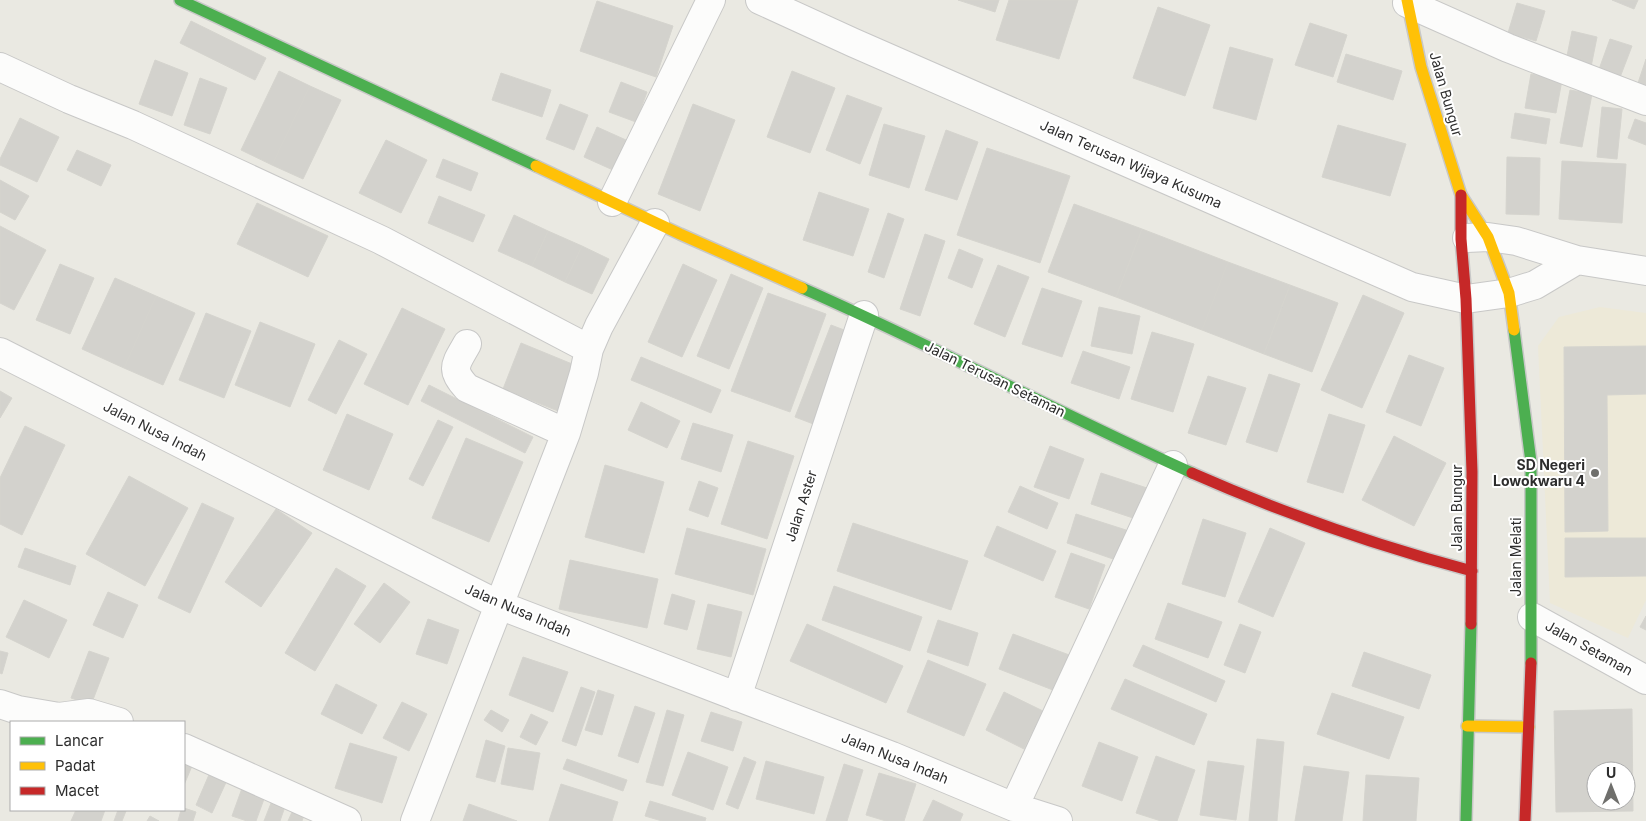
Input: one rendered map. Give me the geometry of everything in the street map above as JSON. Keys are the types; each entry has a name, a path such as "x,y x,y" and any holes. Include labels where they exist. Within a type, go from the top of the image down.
{"main road":[{"name":"Jalan Terusan Setaman","path":"180,0 655,223 864,315 1173,465 1297,517 1425,559 1472,572"},
{"name":"Jalan Bungur","path":"1407,1 1421,67 1461,195 1488,236 1510,293"},
{"name":"Jalan Bungur","path":"1461,195 1461,239 1466,299 1472,472 1472,572 1466,821"},
{"name":"Jalan Melati","path":"1510,293 1531,462 1532,617 1530,726 1525,821"},
{"path":"1467,726 1504,728 1530,726"}],"street":[{"path":"612,202 711,0"},
{"name":"Jalan Terusan Wijaya Kusuma","path":"760,0 1412,286 1466,299 1510,293 1535,285 1577,260"},
{"path":"1407,1 1508,48 1646,102"},
{"path":"0,68 69,100 133,125 381,240 589,349"},
{"path":"415,821 566,433 589,349 599,326 655,223"},
{"path":"1461,239 1488,236 1521,242 1577,260 1646,270"},
{"name":"Jalan Aster","path":"737,697 864,315"},
{"path":"467,344 456,364 458,379 467,388 566,433"},
{"name":"Jalan Nusa Indah","path":"0,352 499,606 892,756 1014,808 1058,821"},
{"path":"1014,808 1173,465"},
{"name":"Jalan Setaman","path":"1532,617 1646,680"},
{"path":"0,704 18,710 59,717 89,713 116,721"},
{"path":"185,748 347,821"}],"shaded area":[{"name":"SD Negeri Lowokwaru 4","path":"1600,307 1646,313 1646,600 1628,638 1550,603 1538,346 1559,317"}],"building":[{"path":"958,0 999,0 995,12"},
{"path":"1009,0 1078,0 1059,59 996,40"},
{"path":"1612,0 1638,0 1634,9"},
{"path":"597,1 673,26 656,77 580,51"},
{"path":"1517,3 1545,11 1536,41 1508,33"},
{"path":"1158,7 1210,25 1185,96 1133,78"},
{"path":"191,21 266,58 255,80 180,43"},
{"path":"1310,23 1347,35 1333,77 1295,65"},
{"path":"1572,31 1597,37 1591,67 1566,61"},
{"path":"1610,39 1632,46 1619,80 1598,72"},
{"path":"1230,47 1273,59 1256,120 1213,108"},
{"path":"1346,54 1402,71 1393,100 1337,82"},
{"path":"1646,59 1646,91 1636,89"},
{"path":"155,60 188,73 172,116 139,104"},
{"path":"279,71 310,86 272,165 241,150"},
{"path":"792,71 835,88 810,153 767,137"},
{"path":"501,73 551,90 542,117 492,100"},
{"path":"1531,74 1562,80 1556,113 1525,108"},
{"path":"200,78 227,88 210,134 184,125"},
{"path":"621,82 647,92 636,122 609,112"},
{"path":"310,86 341,100 303,179 272,165"},
{"path":"1570,90 1592,94 1582,147 1560,143"},
{"path":"847,95 882,108 860,164 826,150"},
{"path":"560,104 588,115 574,150 546,139"},
{"path":"693,104 735,120 700,211 658,194"},
{"path":"1602,107 1622,109 1617,159 1597,157"},
{"path":"1515,113 1550,119 1546,144 1511,138"},
{"path":"20,118 59,137 37,182 0,165 0,159"},
{"path":"1635,119 1646,123 1646,145 1628,138"},
{"path":"884,124 925,136 909,188 869,175"},
{"path":"1338,125 1406,144 1390,196 1322,177"},
{"path":"597,127 626,140 613,170 584,157"},
{"path":"946,130 978,142 957,200 925,190"},
{"path":"386,140 427,160 401,213 359,193"},
{"path":"987,148 1070,176 1040,263 957,235"},
{"path":"77,150 111,165 101,186 67,170"},
{"path":"1507,157 1540,158 1539,215 1506,214"},
{"path":"443,159 478,173 471,191 436,177"},
{"path":"1562,161 1626,164 1622,223 1559,219"},
{"path":"0,180 29,196 15,220 0,212"},
{"path":"819,192 869,209 853,256 803,240"},
{"path":"439,196 485,215 473,242 428,223"},
{"path":"257,203 328,236 308,277 237,244"},
{"path":"1074,204 1142,229 1116,297 1048,272"},
{"path":"888,213 904,219 884,278 868,272"},
{"path":"514,215 548,231 532,266 498,251"},
{"path":"0,226 46,250 14,310 0,303"},
{"path":"1142,229 1228,262 1202,330 1116,297"},
{"path":"548,231 582,246 565,282 532,266"},
{"path":"925,234 945,241 920,316 900,309"},
{"path":"582,246 609,259 592,294 565,282"},
{"path":"959,249 983,259 972,288 948,278"},
{"path":"1228,262 1290,285 1264,354 1202,330"},
{"path":"60,264 94,278 70,334 36,320"},
{"path":"683,264 717,280 682,357 648,342"},
{"path":"998,265 1029,277 1005,337 974,324"},
{"path":"731,274 763,288 729,369 697,356"},
{"path":"115,278 156,296 124,368 82,349"},
{"path":"1290,285 1338,303 1312,372 1264,354"},
{"path":"1042,288 1082,301 1062,357 1022,344"},
{"path":"768,293 826,314 790,412 731,391"},
{"path":"1363,295 1404,313 1362,408 1321,390"},
{"path":"156,296 195,313 163,385 124,368"},
{"path":"1099,307 1140,316 1132,354 1091,346"},
{"path":"402,308 445,329 408,405 364,384"},
{"path":"206,313 251,331 224,398 179,380"},
{"path":"260,322 315,344 290,407 235,385"},
{"path":"831,325 852,333 816,425 795,417"},
{"path":"1152,332 1194,344 1173,412 1131,399"},
{"path":"339,340 367,354 336,414 308,400"},
{"path":"521,343 577,366 558,411 503,389"},
{"path":"1646,346 1646,394 1607,395 1608,531 1565,532 1564,347"},
{"path":"1083,351 1130,367 1119,399 1071,383"},
{"path":"1409,355 1444,368 1421,426 1386,412"},
{"path":"641,357 721,390 711,413 631,380"},
{"path":"1269,374 1300,384 1277,452 1246,442"},
{"path":"1208,376 1246,388 1226,445 1188,433"},
{"path":"429,385 533,437 525,453 421,401"},
{"path":"0,391 12,398 0,418"},
{"path":"641,402 680,421 667,448 628,430"},
{"path":"347,414 393,434 369,490 323,470"},
{"path":"1329,414 1365,425 1343,493 1307,482"},
{"path":"438,420 453,427 423,486 409,479"},
{"path":"693,423 733,435 721,472 681,459"},
{"path":"25,426 65,445 22,535 0,524 0,478"},
{"path":"1394,436 1446,463 1414,526 1362,500"},
{"path":"466,438 523,462 489,542 432,518"},
{"path":"748,441 794,456 767,539 721,524"},
{"path":"1050,446 1084,459 1069,499 1034,487"},
{"path":"605,465 664,482 644,553 585,537"},
{"path":"1101,473 1147,488 1136,519 1091,504"},
{"path":"129,476 188,508 145,586 86,554"},
{"path":"699,481 718,488 708,517 689,510"},
{"path":"1020,486 1058,503 1047,529 1008,512"},
{"path":"202,503 234,518 190,613 158,598"},
{"path":"276,509 312,533 261,607 225,582"},
{"path":"1076,514 1126,530 1116,560 1067,543"},
{"path":"1203,519 1246,533 1225,597 1182,584"},
{"path":"853,523 968,561 951,610 837,571"},
{"path":"997,526 1056,551 1043,581 984,556"},
{"path":"687,528 766,549 753,595 675,574"},
{"path":"1270,528 1305,543 1273,617 1238,602"},
{"path":"1565,538 1646,538 1646,576 1565,577"},
{"path":"25,548 76,566 70,585 18,567"},
{"path":"1071,553 1105,565 1089,609 1055,597"},
{"path":"570,560 658,579 647,628 559,609"},
{"path":"336,568 366,586 315,671 285,653"},
{"path":"384,583 410,602 380,643 354,624"},
{"path":"834,586 922,617 910,651 822,620"},
{"path":"108,592 138,605 123,638 93,625"},
{"path":"672,594 695,601 687,630 664,624"},
{"path":"24,600 67,620 49,658 6,637"},
{"path":"1168,603 1222,622 1208,658 1155,639"},
{"path":"708,604 742,612 731,657 697,649"},
{"path":"1646,616 1646,630 1640,627"},
{"path":"428,619 459,630 447,664 416,654"},
{"path":"938,620 978,633 968,666 927,652"},
{"path":"807,624 903,666 886,703 790,661"},
{"path":"1240,624 1261,632 1245,673 1224,665"},
{"path":"1013,634 1072,656 1058,692 999,669"},
{"path":"1143,645 1225,681 1216,702 1133,666"},
{"path":"0,651 8,653 2,674 0,673"},
{"path":"89,651 109,658 91,705 71,698"},
{"path":"1364,652 1431,675 1419,709 1352,686"},
{"path":"523,657 568,672 553,712 509,695"},
{"path":"928,660 986,684 964,736 907,712"},
{"path":"1125,679 1207,714 1194,745 1111,709"},
{"path":"336,684 377,705 362,734 321,714"},
{"path":"581,687 595,692 576,746 562,741"},
{"path":"598,690 614,695 602,735 585,730"},
{"path":"1004,692 1043,711 1024,749 986,730"},
{"path":"1332,693 1404,717 1389,759 1317,734"},
{"path":"402,702 427,714 409,751 383,738"},
{"path":"635,706 655,713 638,763 618,756"},
{"path":"1632,709 1633,761 1586,761 1586,811 1633,811 1556,812 1554,711"},
{"path":"491,710 509,720 502,732 484,720"},
{"path":"667,710 684,715 663,786 646,782"},
{"path":"711,712 742,722 733,751 701,741"},
{"path":"531,714 548,722 536,745 520,737"},
{"path":"1257,739 1284,742 1277,821 1249,821"},
{"path":"486,740 505,746 495,782 476,777"},
{"path":"1099,742 1138,757 1122,801 1082,786"},
{"path":"350,743 397,757 382,803 335,788"},
{"path":"508,748 540,753 533,790 501,784"},
{"path":"688,752 728,767 713,810 672,795"},
{"path":"1156,756 1195,770 1177,821 1161,821 1136,813"},
{"path":"744,757 756,762 738,809 726,804"},
{"path":"567,759 627,780 623,791 563,769"},
{"path":"766,761 824,777 814,814 756,799"},
{"path":"1208,761 1244,766 1236,820 1200,815"},
{"path":"185,762 192,766 185,783"},
{"path":"844,764 863,770 847,821 826,821"},
{"path":"1304,766 1349,772 1342,821 1295,821"},
{"path":"211,770 228,778 212,813 196,805"},
{"path":"879,773 916,784 904,821 886,821 866,815"},
{"path":"1366,775 1419,778 1416,821 1363,821"},
{"path":"245,780 268,788 256,821 247,821 232,816"},
{"path":"561,784 618,802 612,821 549,821"},
{"path":"275,793 288,798 280,821 264,821"},
{"path":"933,800 963,814 960,821 923,821"},
{"path":"650,801 706,818 705,821 662,821 645,816"},
{"path":"296,803 307,807 302,821 288,821"},
{"path":"469,804 517,821 463,821"},
{"path":"185,808 196,812 193,821 178,821 181,811 185,811"},
{"path":"76,811 105,811 101,821 71,821"},
{"path":"118,811 126,811 122,821 114,821"},
{"path":"150,816 159,821 147,821"}],"traffic: fast":[{"path":"180,0 536,166"},
{"path":"802,288 1192,473"},
{"path":"1514,330 1531,462 1531,663"},
{"path":"1466,821 1471,624"}],"traffic: slow":[{"path":"1407,0 1421,67 1461,195 1488,237 1509,293 1514,330"},
{"path":"536,166 680,234 802,288"},
{"path":"1467,726 1529,727"}],"traffic: jam":[{"path":"1461,195 1461,239 1466,299 1472,472 1471,624"},
{"path":"1192,473 1330,528 1472,571"},
{"path":"1525,821 1531,663"}],"place":[{"name":"SD Negeri Lowokwaru 4","path":"1595,473"}]}
